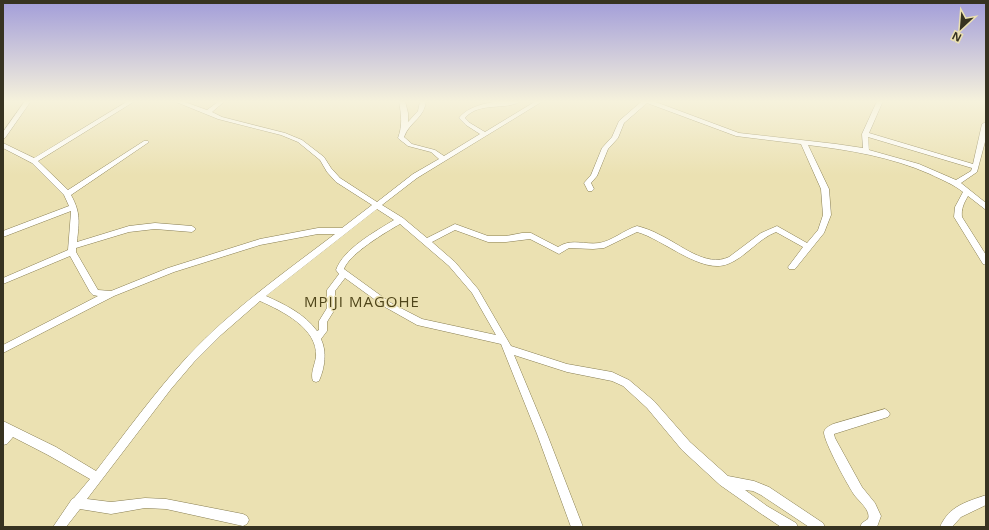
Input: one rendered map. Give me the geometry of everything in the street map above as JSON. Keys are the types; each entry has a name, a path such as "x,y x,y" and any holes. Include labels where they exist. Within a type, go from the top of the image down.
{"street":[{"path":"3,137 11,126"},
{"path":"34,160 91,126"},
{"path":"247,126 283,134 300,141 322,159 338,180 378,204 400,220 452,264 475,291 506,345 577,527"},
{"path":"404,126 401,138 403,141 410,145 433,151 442,158"},
{"path":"404,130 408,126"},
{"path":"472,126 484,134"},
{"path":"59,527 76,503 168,386 191,359 218,332 259,297 415,176 442,158 498,126"},
{"path":"590,189 587,183 594,176 604,148 615,138 620,126"},
{"path":"714,126 738,135 803,142 866,152 917,166 956,183 986,207"},
{"path":"866,152 865,134 869,126"},
{"path":"956,183 974,172 983,146 985,126"},
{"path":"865,134 976,167"},
{"path":"67,194 146,142"},
{"path":"792,267 821,231 827,215 825,189 803,142"},
{"path":"3,145 34,160 67,194 74,207 75,222 72,249 93,290 96,293 111,294"},
{"path":"967,191 960,202 957,211 958,217 986,262"},
{"path":"3,234 74,207"},
{"path":"400,220 350,257 340,268 344,273 393,308 420,322 506,345 569,369 609,375 625,382 640,393 685,445 723,480 791,527"},
{"path":"3,281 72,249 129,229 155,226 192,229"},
{"path":"426,242 455,227 488,239 506,239 531,236 559,251 565,246 575,244 600,246 637,230 642,230 670,243 700,260 714,263 724,262 777,229 809,247"},
{"path":"3,349 111,294 172,270 260,242 318,231 344,231"},
{"path":"316,338 323,331 323,321 331,308 331,290 344,273"},
{"path":"259,297 286,309 298,318 316,338 320,347 316,378"},
{"path":"866,527 872,523 874,516 871,507 858,491 830,439 829,432 833,429 885,414"},
{"path":"3,440 8,429 52,451 97,478"},
{"path":"723,480 754,486 765,491 819,527"},
{"path":"946,527 947,523 957,512 986,500"},
{"path":"76,503 111,508 145,503 166,504 243,520"}],"district":[{"name":"MPIJI MAGOHE","path":"362,302"}]}
